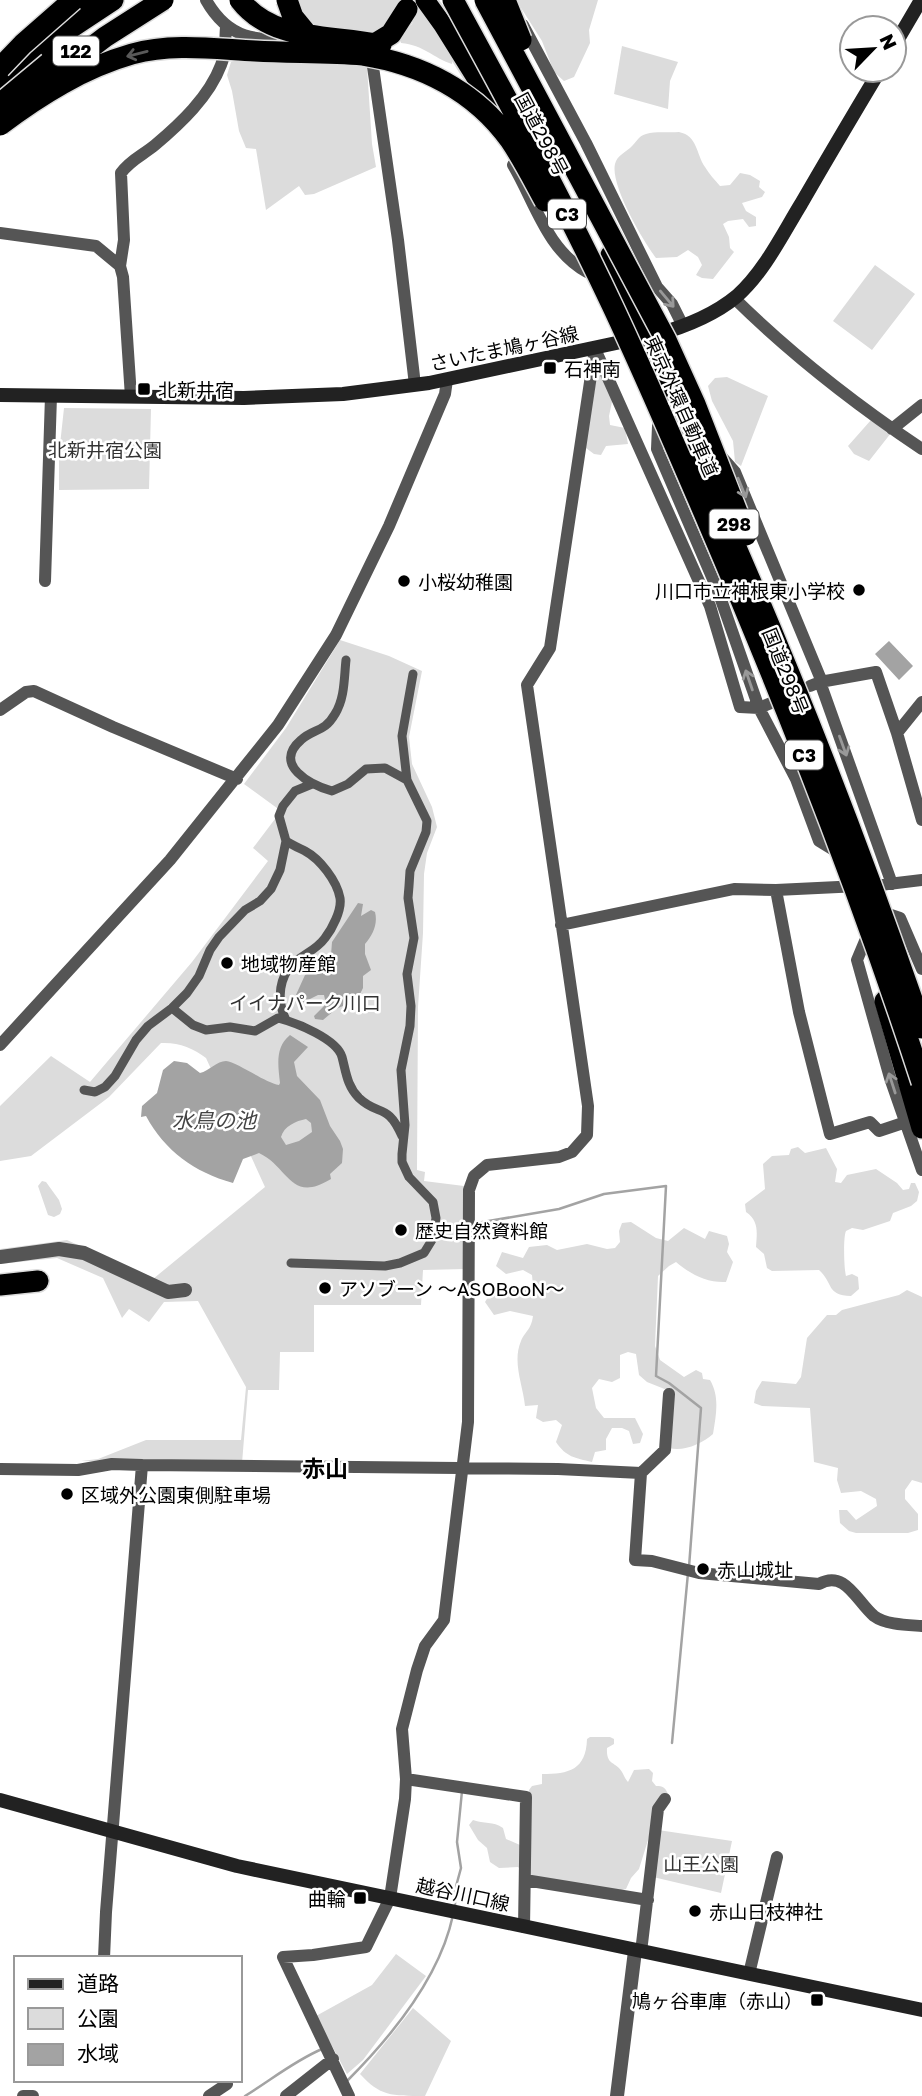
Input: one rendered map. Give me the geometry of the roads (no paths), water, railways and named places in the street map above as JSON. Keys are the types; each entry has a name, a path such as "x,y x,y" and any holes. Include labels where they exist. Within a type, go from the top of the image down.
{"highway":[{"path":"0,66 73,0"},
{"name":"122","path":"0,66 93,0"},
{"path":"0,83 54,39 113,0"},
{"path":"0,102 61,53 139,0"},
{"name":"122","path":"0,102 151,0"},
{"path":"0,125 56,72 163,0"},
{"path":"240,0 255,16 275,27 377,44 425,60 453,76 477,96 509,138 646,378"},
{"path":"287,0 299,27 315,43 334,50 354,52 372,47 391,34 403,19 410,0"},
{"name":"298","path":"427,0 561,221"},
{"name":"国道298号","path":"444,0 587,272 658,426 769,688 846,887 922,1110"},
{"name":"東京外環自動車道","path":"453,0 558,196 646,378 788,713 850,873 922,1082"},
{"name":"東京外環自動車道","path":"468,0 623,298 748,575 830,777 922,1028"},
{"name":"国道298号","path":"477,0 657,338 685,415 886,885 891,915 922,1003"},
{"path":"486,0 657,338 695,404 788,643 830,777"},
{"name":"298","path":"486,0 510,61"},
{"path":"507,0 514,26 622,236 657,338"},
{"path":"0,125 38,97 116,60 164,48 205,48 351,54 402,62 456,89 509,138"},
{"path":"885,1001 914,1125"},
{"path":"0,1277 37,1276 0,1285"}],"main road":[{"path":"908,22 921,0"},
{"path":"0,125 72,54"},
{"name":"さいたま鳩ヶ谷線","path":"0,396 297,397 384,390 657,338 710,314 734,298 753,279 872,84"},
{"name":"越谷川口線","path":"0,1800 225,1863 922,2010"}],"street":[{"path":"206,0 226,27 254,39 354,34 369,44 398,240 415,385"},
{"path":"507,0 586,143 657,287 672,304 683,327"},
{"path":"131,397 120,266 124,240 121,173 127,164 152,148 183,120 211,86 222,63 226,27"},
{"path":"372,54 417,66 450,88 476,112 504,148 553,241 563,254 587,272"},
{"path":"0,233 96,246 120,266"},
{"path":"734,298 773,336 892,429 922,449"},
{"path":"595,349 710,606 740,707 765,706"},
{"path":"349,2096 283,1956 313,1955 366,1947 390,1898 406,1779 402,1729 425,1646 444,1620 468,1422 469,1190 474,1176 487,1165 559,1157 572,1152 587,1135 588,1106 527,685 550,648 595,349"},
{"path":"0,1045 170,860 278,725 336,635 389,526 446,394 447,380"},
{"path":"45,581 51,396"},
{"path":"892,429 922,405"},
{"path":"685,415 735,472 817,683 886,885"},
{"path":"658,426 657,449 796,779 819,841 831,849"},
{"path":"346,660 343,690 336,713 321,730 300,741 293,750 292,761 296,773 312,785 332,791 348,785 366,769 375,767 394,772 407,780"},
{"path":"817,683 876,672 922,820"},
{"path":"291,1263 385,1266 410,1260 424,1253 432,1240 436,1218 433,1202 409,1177 402,1162 405,1125 401,1070 410,1026 411,1006 407,974 414,938 408,898 410,871 426,832 427,821 407,780 402,736 413,674"},
{"path":"0,710 26,692 34,691 237,779"},
{"path":"897,733 922,702"},
{"path":"84,1090 95,1092 116,1076 136,1040 148,1026 172,1008 199,976 219,937 271,889 281,870 286,841 279,816 282,806 295,791 312,785"},
{"path":"286,841 307,852 321,865 332,879 340,899 338,914 326,938 312,952 295,962 284,977 278,1003 286,1020"},
{"path":"561,925 734,888 776,890 886,885 922,880"},
{"path":"776,890 799,1012 830,1133 870,1122 879,1131 914,1125"},
{"path":"891,915 900,918 922,969"},
{"path":"865,941 857,960 890,1078 914,1125 922,1170"},
{"path":"172,1008 193,1025 206,1030 230,1027 255,1031 278,1018 333,1043 339,1049 352,1090 360,1100 391,1117 403,1138"},
{"path":"0,1257 71,1249 168,1292 185,1290"},
{"path":"669,1394 665,1450 641,1473 635,1560 652,1561 699,1573 819,1584 834,1579 842,1582 876,1617 922,1626"},
{"path":"0,1469 78,1470 112,1464 641,1473"},
{"path":"104,1956 142,1465"},
{"path":"406,1779 526,1797 524,1927"},
{"path":"617,2096 648,1900 658,1809 666,1800"},
{"path":"749,1974 777,1857"},
{"path":"525,1881 648,1900"},
{"path":"286,2096 333,2059"},
{"path":"209,2096 225,2082 236,2096"},
{"path":"23,2096 33,2096"}],"water":[{"path":"889,641 913,666 899,680 875,654"},
{"path":"358,903 363,904 361,916 371,910 375,912 374,929 365,944 365,954 371,970 363,976 363,988 357,1000 336,1009 323,1020 315,1019 314,1016 326,1004 324,995 318,995 298,1005 295,997 305,975 331,955 332,942"},
{"name":"水鳥の池","path":"290,1035 308,1047 294,1062 297,1076 320,1100 343,1149 342,1163 330,1174 331,1179 317,1186 298,1185 259,1153 243,1159 233,1183 193,1166 162,1140 146,1116 141,1117 142,1106 157,1093 163,1070 174,1061 187,1063 200,1073 226,1061 279,1085 279,1057 285,1040","holes":["306,1119 311,1123 312,1132 299,1141 286,1145 281,1137 288,1127"]}],"waterway":[{"path":"477,1223 559,1209 604,1194 666,1186 656,1376 701,1408 689,1567"},
{"path":"672,1743 688,1573"},
{"path":"455,1905 455,1890 461,1868 457,1842 462,1791"},
{"path":"347,2081 380,2046 411,2005 437,1961 453,1915"},
{"path":"245,2096 322,2049"}],"place":[{"name":"石神南","path":"550,368"},
{"name":"北新井宿","path":"144,389"},
{"name":"小桜幼稚園","path":"404,581"},
{"name":"川口市立神根東小学校","path":"859,590"},
{"name":"地域物産館","path":"227,963"},
{"name":"歴史自然資料館","path":"401,1230"},
{"name":"アソブーン ～ASOBooN～","path":"325,1288"},
{"name":"区域外公園東側駐車場","path":"67,1494"},
{"name":"赤山城址","path":"703,1569"},
{"name":"曲輪","path":"360,1898"},
{"name":"赤山日枝神社","path":"695,1911"},
{"name":"鳩ヶ谷車庫（赤山）","path":"817,2000"}],"district":[{"name":"赤山","path":"325,1468"}],"park label":[{"name":"北新井宿公園","path":"105,449"},
{"name":"イイナパーク川口","path":"305,1002"},
{"name":"山王公園","path":"701,1863"}]}
